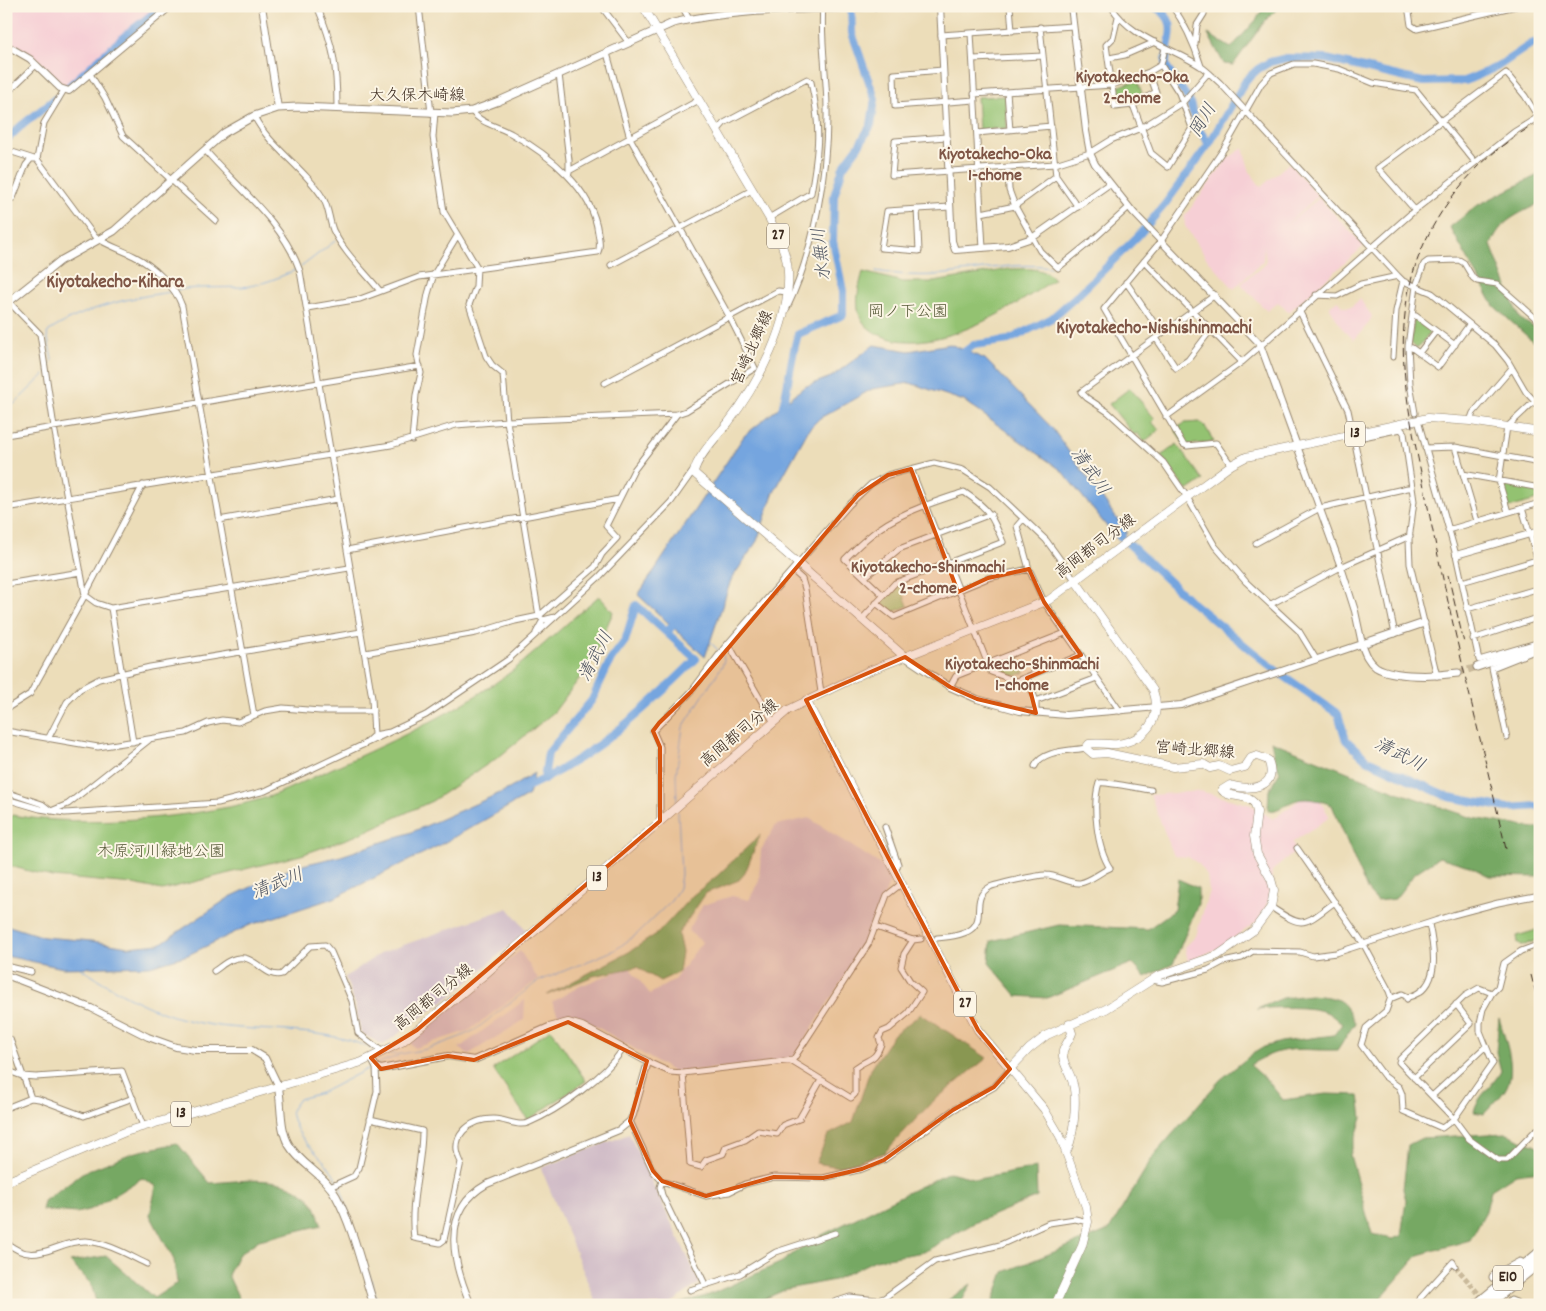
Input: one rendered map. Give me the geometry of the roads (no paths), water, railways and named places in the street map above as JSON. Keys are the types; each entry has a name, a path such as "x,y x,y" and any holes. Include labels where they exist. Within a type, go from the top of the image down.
{"highway":[{"path":"1494,1276 1538,1256"},
{"name":"E10","path":"1476,1305 1538,1256"},
{"name":"E10","path":"1488,1305 1538,1256"}],"main road":[{"name":"宮崎北郷線","path":"643,6 769,218 784,252 788,271 788,292 784,313 748,394 699,460 694,472"},
{"name":"大久保木崎線","path":"7,302 60,261 99,240 123,224 232,127 254,116 278,108 433,113 472,111 657,30 689,19 753,10 875,6"},
{"name":"高岡都司分線","path":"6,1182 143,1126 370,1058 384,1052 418,1030 483,976 774,721 821,692 1044,602 1185,498 1231,465 1246,457 1297,446 1354,437 1428,418 1470,421 1540,432"},
{"path":"694,472 796,566 862,619 905,657"},
{"path":"1075,580 1153,690 1157,708"},
{"path":"1424,624 1362,644 1369,660 1386,671 1437,676 1458,673"},
{"path":"1477,666 1540,647"},
{"name":"27","path":"806,700 978,1030 1048,1114 1066,1152 1086,1207 1088,1222 1082,1246 1055,1305"},
{"name":"宮崎北郷線","path":"1157,708 1156,718 1151,726 1134,738 1117,744 1089,744 1086,748 1093,754 1122,756 1173,767 1203,764 1210,768 1219,766 1230,771 1245,766 1251,758 1257,756 1268,760 1271,774 1267,782 1259,788 1241,789 1230,785 1222,790 1229,795 1245,796 1255,804 1257,812 1254,836 1257,854 1273,885 1274,900 1271,907"},
{"path":"1010,1069 1037,1042 1069,1024 1117,1003 1151,979 1218,955 1254,930 1271,907"},
{"path":"1066,1152 1070,1144 1074,1095 1070,1074 1063,1058 1063,1051 1072,1033 1069,1024"},
{"path":"278,1085 284,1132 289,1145 330,1187 342,1208 374,1305"}],"street":[{"path":"6,44 36,65 64,90 70,91 171,6"},
{"path":"262,6 278,108"},
{"path":"317,6 333,47 337,79 337,109"},
{"path":"419,6 433,113 433,137 444,212 477,267 476,286 469,305 486,356 492,365 503,374 507,421 541,618"},
{"path":"601,6 629,43"},
{"path":"682,6 689,19"},
{"path":"940,6 952,241 956,250 1008,246 1032,238 1109,184"},
{"path":"1010,6 1012,31"},
{"path":"905,657 950,687 991,704 1036,713 1066,715 1120,712 1181,705 1362,644 1355,611 1320,508 1260,344 1215,294 1159,240 1109,184 1095,164 1090,153 1071,6"},
{"path":"1111,6 1118,17 1170,51 1200,66 1208,73 1403,281 1432,293 1501,350 1540,408"},
{"path":"1172,6 1183,20 1194,44 1200,66"},
{"path":"1194,44 1197,25 1204,14 1205,6"},
{"path":"1408,6 1411,25 1418,29 1516,6"},
{"path":"784,313 796,288 807,252 827,148 824,8"},
{"path":"1118,17 1112,38 1106,45 1116,107 1133,105 1156,92 1149,72"},
{"path":"941,35 1073,26"},
{"path":"1040,27 1056,176 1078,207"},
{"path":"971,33 983,248"},
{"path":"1109,58 1125,55 1155,42"},
{"path":"1133,105 1151,153 1168,167 1192,128 1183,102 1161,65 1165,48"},
{"path":"6,508 412,440 456,425 677,414 686,411 758,370 630,138 607,53"},
{"path":"972,59 1043,56"},
{"path":"1231,465 1216,443 1187,446 1183,444 1104,309 1144,261 1207,176 1261,84 1271,73 1294,64 1313,64 1339,70 1373,83 1416,90 1475,162"},
{"path":"6,94 36,65"},
{"path":"943,70 894,74 895,106 944,103 1007,92 1112,85 1149,72 1161,65"},
{"path":"1166,416 1242,362 1260,344 1415,210 1514,132 1539,117 1506,72 1378,168 1415,210"},
{"path":"946,137 895,141 892,175 1055,164 1090,153 1111,140 1141,128 1183,102 1208,73"},
{"path":"90,74 105,98 123,136 216,221"},
{"path":"559,74 569,173"},
{"path":"717,131 724,123 807,79 811,82 818,114 819,148 812,193 769,218"},
{"path":"6,201 13,198 26,165 34,159 44,123 64,90"},
{"path":"1007,92 1010,130"},
{"path":"569,173 699,100"},
{"path":"307,308 360,300 419,277 434,274 598,252 597,225 593,210 569,173 536,149 480,118 472,111"},
{"path":"254,116 266,136 288,157 322,197 339,241 380,291"},
{"path":"976,133 1051,126"},
{"path":"6,150 34,159 99,240 105,245 134,256 144,262 168,284 179,298 254,715"},
{"path":"205,150 261,210 291,252 300,271 330,455 348,550 349,568 365,653 373,711 374,735"},
{"path":"1008,167 1009,190 1015,206 1040,252 1058,268 1131,209"},
{"path":"981,213 1015,206 1056,176"},
{"path":"611,264 752,190"},
{"path":"917,209 919,251 881,248 887,211 917,209 950,207"},
{"path":"412,440 416,395 421,373 417,355 428,294 434,274 457,236"},
{"path":"1416,413 1410,384 1408,346 1416,286 1424,264 1428,261 1459,260 1464,263 1477,281 1497,284 1540,322"},
{"path":"1144,261 1242,362"},
{"path":"1316,295 1337,296 1360,284 1398,276"},
{"path":"1393,357 1396,311 1403,281"},
{"path":"1126,282 1161,333"},
{"path":"605,383 778,291 788,292"},
{"path":"1215,294 1081,392 1086,398 1108,412 1163,462 1215,546 1246,582 1298,631 1312,660"},
{"path":"7,302 40,334 54,426 85,595 96,603 111,608 349,568"},
{"path":"1299,310 1344,401 1354,437 1395,634"},
{"path":"1416,316 1455,345"},
{"path":"1412,348 1438,367 1469,325"},
{"path":"1419,353 1436,330"},
{"path":"1156,338 1176,368 1188,360 1210,331"},
{"path":"6,434 198,403 318,381 420,366"},
{"path":"1470,421 1473,413 1512,368"},
{"path":"1508,512 1498,481 1507,427 1540,396"},
{"path":"535,635 541,618 595,567 602,554 618,538 606,526 640,461 677,414"},
{"path":"1419,424 1456,555 1479,660 1540,642"},
{"path":"1354,437 1401,429 1404,433 1414,510 1410,536 1410,564 1437,676"},
{"path":"1425,448 1455,447 1540,463"},
{"path":"1455,447 1477,521"},
{"path":"660,821 660,747 654,731 691,692 729,644 796,566 849,505 870,484 888,475 934,463 963,470 990,487 1046,540 1075,580"},
{"path":"911,470 990,672 1016,681 1081,655"},
{"path":"6,799 51,811 90,813 218,803 265,791 391,733 426,715 509,659 626,550 671,502 694,472"},
{"path":"1463,474 1540,488"},
{"path":"6,709 30,694 143,485"},
{"path":"1256,543 1320,508 1412,487"},
{"path":"862,619 895,583 946,562 1003,542 991,514 984,506 964,492 925,506 890,522 871,534 845,559 883,595"},
{"path":"219,520 338,499"},
{"path":"348,550 619,499"},
{"path":"1448,530 1540,502"},
{"path":"1522,508 1540,568"},
{"path":"865,577 899,549 991,514"},
{"path":"1022,519 1017,526 1029,569 1044,602 1120,712"},
{"path":"1456,555 1540,531"},
{"path":"1271,604 1340,567 1410,536"},
{"path":"1462,582 1538,559"},
{"path":"796,566 805,589 821,692"},
{"path":"876,604 894,617 988,578 1029,569"},
{"path":"6,584 80,572"},
{"path":"1467,609 1540,588"},
{"path":"111,608 133,742"},
{"path":"365,653 476,633 515,621 555,617"},
{"path":"1473,639 1540,617"},
{"path":"48,739 67,702 80,689 99,679 122,673 361,632"},
{"path":"950,687 956,676 1065,633"},
{"path":"729,644 774,721"},
{"path":"1507,738 1492,668 1540,647"},
{"path":"1027,678 1036,702 1036,713"},
{"path":"1036,702 1097,678"},
{"path":"6,731 98,747 186,733 208,723 222,720 238,722 254,715 283,708 320,711 373,711"},
{"path":"361,747 374,735 388,731 391,733"},
{"path":"51,811 68,804 149,739"},
{"path":"1034,766 1039,759 1048,754 1086,748"},
{"path":"937,938 965,934 975,926 982,897 990,886 1046,875 1077,883 1088,881 1098,873 1110,868 1104,859 1095,805 1099,783 1103,782 1151,790"},
{"path":"6,792 42,804 51,811"},
{"path":"885,827 898,864 895,872"},
{"path":"1297,848 1363,943 1389,991 1390,999 1386,1011 1366,1028 1361,1040 1362,1048 1384,1076 1399,1087 1402,1094 1403,1111 1442,1128 1454,1119 1493,1063 1480,1023 1483,1009 1492,993 1498,987 1505,962 1522,951 1540,944"},
{"path":"792,1061 869,943 887,895 901,884"},
{"path":"1151,979 1162,982 1208,970 1223,962 1242,958 1253,951 1300,952 1318,956 1498,903 1540,895"},
{"path":"1271,907 1292,921 1300,923 1310,921 1335,902"},
{"path":"1390,999 1398,995 1408,998 1422,988 1432,975 1435,951 1429,924"},
{"path":"876,927 913,940 921,939"},
{"path":"376,1067 381,1068 448,1056 474,1060 562,1022 575,1023 670,1072 683,1073 792,1061 851,1098 856,1091 855,1068 861,1063 871,1061 877,1054 881,1044 879,1038 882,1032 900,1021 916,1002 921,990 910,981 901,967 904,954 913,940"},
{"path":"214,971 230,960 242,958 258,963 270,974 276,976 282,974 310,946 325,945 331,952 352,1001 358,1032 384,1052"},
{"path":"6,966 31,972"},
{"path":"6,975 91,1008 148,1037 176,1047 195,1050 252,1050 265,1058 278,1085"},
{"path":"1492,993 1479,988 1456,1004 1399,1062 1454,1119 1469,1139 1498,1160 1507,1160 1530,1135 1536,1130 1540,1130"},
{"path":"1414,1078 1471,1024 1456,1004"},
{"path":"6,1040 10,1039 31,1098"},
{"path":"1432,1096 1486,1046"},
{"path":"370,1119 422,1131 419,1176 411,1216 414,1238 442,1243 461,1162 456,1152 457,1137 461,1132 473,1125 493,1119 523,1125 533,1121 587,1086 612,1065 624,1048"},
{"path":"330,1187 354,1176 359,1168 377,1091 376,1067 370,1058"},
{"path":"471,1305 457,1271 454,1250 458,1220 468,1198 487,1184 608,1136 630,1121 648,1062"},
{"path":"630,1121 653,1172 662,1181 706,1196 729,1192 745,1184 774,1177 823,1178 855,1172 884,1160 953,1110 994,1087 1010,1069"},
{"path":"6,1070 22,1076 122,1071 143,1126"},
{"path":"683,1073 690,1164 701,1167 706,1160 722,1154 726,1147 745,1140 753,1133 758,1131 777,1134 783,1125 799,1119 821,1080"},
{"path":"6,1108 31,1098 39,1099 84,1116 132,1098"},
{"path":"662,1181 660,1187 662,1195 706,1284"},
{"path":"825,1305 850,1296 877,1300 884,1298 935,1261 1000,1245 1049,1223 1075,1219 1088,1222"},
{"path":"690,1290 740,1274 776,1252 836,1233"},
{"path":"6,1242 22,1252 37,1254 73,1243 86,1242 113,1247 147,1264"},
{"path":"1414,1305 1453,1262 1455,1266"},
{"path":"1505,1305 1510,1300 1517,1305"},
{"path":"790,1305 806,1305"}],"water":[{"path":"950,344 985,359 1052,428 1127,533 1117,539 1061,470 964,401 910,383 872,389 820,418 809,429 773,494 757,541 731,580 705,657 638,595 744,436 804,387 831,377 874,345 909,351"},
{"path":"534,773 529,795 440,845 334,898 250,925 188,955 150,966 63,968 6,956 6,925 44,937 92,941 128,947 160,944 230,897 294,867 341,856 412,832 509,789"}],"waterway":[{"path":"69,86 127,34 163,6"},
{"name":"水無川","path":"781,413 798,334 843,315 843,291 833,241 834,196 843,167 871,125 875,99 852,33 851,6"},
{"path":"1153,6 1162,12 1170,25 1171,33 1166,66 1189,100 1197,127 1209,144"},
{"name":"岡川","path":"957,357 974,345 1009,340 1052,318 1079,294 1138,236 1165,204 1209,144 1246,80 1258,69 1270,62 1287,58 1326,59 1423,82 1465,81 1497,67 1531,44 1540,41"},
{"path":"6,140 55,99"},
{"path":"301,267 335,241"},
{"path":"876,271 928,275 1024,265 1051,267"},
{"path":"177,290 255,285 270,281 297,269"},
{"path":"47,372 52,360 47,334 49,331 78,316 108,305 139,297 171,292"},
{"path":"6,406 14,404 44,375"},
{"name":"清武川","path":"1114,530 1189,600 1274,669 1338,714 1346,740 1367,760 1449,797 1507,808 1540,806"},
{"name":"清武川","path":"544,779 548,753 592,700 610,661 625,641 636,605 667,633"},
{"name":"清武川","path":"523,789 571,763 616,732 657,697 696,659 667,633 677,619"},
{"path":"709,641 720,652"},
{"path":"677,803 676,775 683,727 722,666 723,655"},
{"path":"385,1054 401,1054 427,1049 475,1030 537,982 615,950 637,934 671,901 679,888 681,874 678,812"},
{"path":"80,968 127,996 176,1017 212,1025 317,1034 358,1043 377,1051"},
{"path":"376,1064 398,1056"},
{"path":"338,1182 326,1163 298,1132 291,1110 299,1099 321,1093 373,1066"},
{"path":"340,1186 379,1305"}],"tunnel":[{"path":"1458,673 1477,667"},
{"path":"1455,1266 1485,1301"}],"railway":[{"path":"1506,849 1444,585 1415,444 1406,391 1403,339 1405,312 1417,260 1441,212 1457,190 1496,151 1517,135 1540,122"},
{"path":"1448,575 1464,643"},
{"path":"1531,975 1540,1009"}],"district":[{"name":"Kiyotakecho-Oka 2-chome","path":"1132,88"},
{"name":"Kiyotakecho-Oka 1-chome","path":"995,165"},
{"name":"Kiyotakecho-Kihara","path":"115,283"},
{"name":"Kiyotakecho-Nishishinmachi","path":"1154,329"},
{"name":"Kiyotakecho-Shinmachi 2-chome","path":"928,578"},
{"name":"Kiyotakecho-Shinmachi 1-chome","path":"1022,675"}],"park label":[{"name":"岡ノ下公園","path":"908,312"},
{"name":"木原河川緑地公園","path":"161,852"}]}
